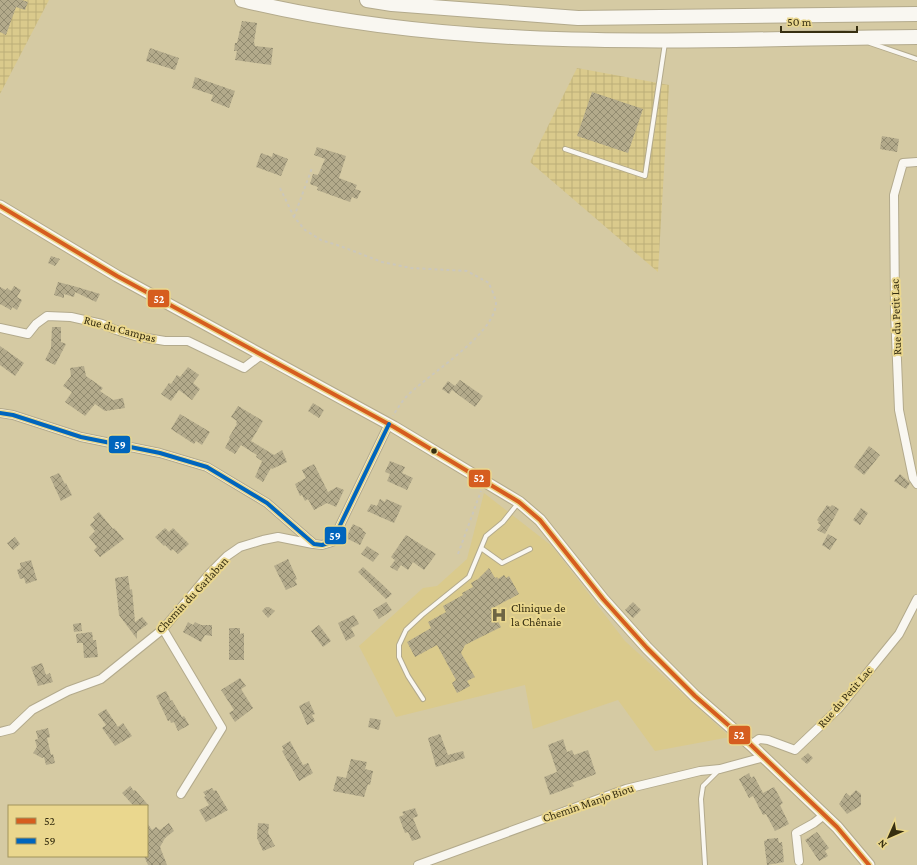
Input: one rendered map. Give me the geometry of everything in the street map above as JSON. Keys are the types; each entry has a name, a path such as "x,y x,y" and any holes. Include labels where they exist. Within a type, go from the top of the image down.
{"highway":[{"path":"242,0 335,20 412,30 489,37 566,40 917,37"},
{"path":"368,0 392,4 578,18 917,14"}],"main road":[{"path":"0,206 117,276 389,424 519,502 540,520 603,599 647,648 695,696 751,745 824,814 837,827 868,865"}],"street":[{"name":"Rue du Petit Lac","path":"917,162 903,164 894,195 895,311 899,410 913,478 917,484"},
{"name":"Rue du Campas","path":"0,328 28,334 36,324 47,316 71,317 102,324 135,336 165,341 188,341 244,368 261,355"},
{"path":"0,413 13,414 81,437 160,453 207,467 267,503 314,544 322,545 332,542 389,424"},
{"name":"Chemin du Garlaban","path":"0,732 12,729 32,710 68,691 101,679 163,629 210,573 227,556 240,547 278,537 314,544"},
{"name":"Rue du Petit Lac","path":"751,745 759,739 768,740 795,750 843,703 899,634 917,599"},
{"path":"163,629 222,728 181,794"},
{"name":"Chemin Manjo Biou","path":"418,865 626,789 700,771 720,769 764,757"},
{"path":"799,861 796,833 814,823 824,814"}],"lane":[{"path":"857,38 917,60"},
{"path":"565,149 645,176 665,40"},
{"path":"423,699 408,676 399,657 399,645 406,630 469,577 486,536 503,522 519,502"},
{"path":"481,548 502,563 530,549"},
{"path":"705,865 701,799 703,786 720,769"}],"path":[{"path":"294,217 312,168"},
{"path":"280,188 294,217 305,230 321,240 382,262 411,268 467,271 489,283 496,302 490,322 470,343 406,397 389,424"},
{"path":"458,554 485,481"}],"shaded area":[{"path":"0,0 49,0 0,94"},
{"path":"577,68 669,85 658,272 530,162"},
{"name":"Clinique de la Chênaie","path":"484,493 552,546 625,641 730,737 655,751 618,700 533,729 525,685 396,717 359,646 423,588 437,586 467,559"}],"building":[{"path":"0,0 22,0 28,2 25,10 16,7 6,35 0,32"},
{"path":"242,21 257,23 254,42 255,46 273,48 271,65 235,60 237,51 234,51 235,43 237,43"},
{"path":"150,48 179,58 175,70 146,61"},
{"path":"195,77 235,91 229,108 211,101 213,95 192,88"},
{"path":"592,92 643,109 628,153 577,136"},
{"path":"882,136 899,139 897,152 880,149"},
{"path":"317,147 346,156 339,178 357,185 355,189 361,191 357,199 352,197 350,202 317,190 318,187 310,184 313,174 318,175 325,159 314,155"},
{"path":"261,153 272,157 273,153 288,159 281,176 256,167"},
{"path":"51,256 60,259 55,266 48,263"},
{"path":"58,282 100,294 96,302 75,292 74,297 64,294 64,298 54,295"},
{"path":"14,286 21,290 17,297 22,300 17,310 12,307 11,310 0,304 0,287 6,290 7,288 11,291"},
{"path":"52,327 61,327 61,342 66,344 55,365 45,360 51,348"},
{"path":"0,346 24,363 15,376 0,365"},
{"path":"84,366 86,376 103,388 100,391 113,400 123,398 125,408 105,411 95,404 85,416 65,402 72,392 63,386 71,376 70,368"},
{"path":"188,367 199,375 193,383 200,389 192,400 179,390 171,401 161,394 169,383 171,384 177,375 180,377"},
{"path":"460,380 483,396 475,407 452,390 449,394 442,389 448,381 455,386"},
{"path":"313,403 324,410 319,418 308,411"},
{"path":"238,406 263,421 251,441 274,455 282,450 287,462 272,469 271,468 263,482 255,477 262,461 256,457 257,455 241,445 235,454 225,448 230,438 229,437 237,424 237,421 231,417"},
{"path":"180,414 210,432 202,445 196,441 194,444 171,429"},
{"path":"869,446 880,455 864,475 854,467"},
{"path":"390,461 405,467 402,473 413,478 407,490 387,481 390,474 385,472"},
{"path":"314,464 328,492 337,487 344,490 336,507 327,503 314,510 308,499 305,501 302,495 300,496 295,484 306,478 302,470"},
{"path":"59,473 72,495 61,501 50,477"},
{"path":"900,474 910,483 906,489 894,481"},
{"path":"380,499 385,502 386,499 402,506 394,523 367,511 371,504 377,506"},
{"path":"827,505 830,507 832,505 839,509 825,534 817,530 821,525 817,520"},
{"path":"861,508 868,513 860,525 853,520"},
{"path":"99,512 113,529 114,528 124,539 100,557 94,550 97,547 89,537 95,531 90,525 95,520 93,517"},
{"path":"353,524 363,529 362,530 366,533 360,545 346,538"},
{"path":"165,528 169,532 173,528 189,544 178,554 173,549 171,551 165,545 164,546 155,537"},
{"path":"828,534 837,539 830,550 822,545"},
{"path":"406,535 436,554 424,570 413,562 408,570 401,565 397,571 390,567 395,560 391,557"},
{"path":"15,537 20,544 13,550 7,543"},
{"path":"367,546 379,554 373,562 361,554"},
{"path":"288,559 297,579 295,580 297,585 286,590 274,566"},
{"path":"31,560 37,580 26,584 24,578 20,579 17,570 21,568 20,563"},
{"path":"363,567 392,594 386,599 358,572"},
{"path":"489,568 495,578 497,577 498,579 504,575 506,578 509,576 519,594 491,609 501,627 465,645 461,653 475,677 467,681 470,686 457,693 452,683 456,680 437,645 415,657 407,642 431,628 428,622 446,612 443,606 463,595 462,593 473,587 471,583 478,579"},
{"path":"128,576 130,590 132,589 135,622 142,617 148,624 137,632 137,639 119,615 115,578"},
{"path":"386,602 392,610 379,619 373,610"},
{"path":"633,602 641,610 633,618 625,610"},
{"path":"266,607 269,607 275,611 268,618 262,611"},
{"path":"354,615 359,624 351,628 355,636 346,641 338,623"},
{"path":"188,622 193,625 195,622 201,625 212,625 212,636 205,635 201,642 183,632"},
{"path":"81,623 82,631 74,632 73,624"},
{"path":"319,625 331,641 323,647 311,631"},
{"path":"229,628 240,628 240,634 244,633 244,660 229,660"},
{"path":"92,632 93,640 96,640 98,657 84,658 83,643 77,643 76,634"},
{"path":"42,663 46,675 50,673 53,682 38,686 31,667"},
{"path":"240,678 246,686 241,689 253,708 235,722 229,713 234,710 221,690"},
{"path":"166,691 171,701 172,700 182,717 184,716 189,725 178,731 174,722 171,723 170,720 168,721 156,696"},
{"path":"309,701 315,714 312,715 315,721 307,725 299,706"},
{"path":"106,709 118,727 123,723 132,736 115,746 102,728 106,725 98,714"},
{"path":"370,718 381,720 379,730 368,727"},
{"path":"48,728 50,737 47,738 51,755 53,754 55,763 46,765 44,757 42,758 33,753 37,747 35,740 38,739 36,731"},
{"path":"440,734 448,755 463,751 465,758 436,767 428,738"},
{"path":"563,739 567,752 572,750 574,755 588,750 596,774 572,783 574,786 550,795 544,777 557,772 548,745"},
{"path":"290,741 303,765 308,763 313,773 299,781 282,751 284,750 282,746"},
{"path":"808,753 813,758 807,764 801,759"},
{"path":"351,759 367,762 365,769 373,771 370,785 368,784 364,797 333,791 337,776 346,778"},
{"path":"749,773 751,778 754,776 763,793 774,787 783,803 780,805 789,824 775,831 766,814 763,815 753,796 749,798 739,779"},
{"path":"130,786 149,806 133,805 122,793"},
{"path":"212,788 214,791 216,790 228,810 206,822 199,810 209,805 203,792"},
{"path":"856,790 861,794 861,804 847,814 839,804 846,793 850,796"},
{"path":"415,808 418,816 413,818 421,838 412,841 408,832 405,833 399,817 404,815 402,812"},
{"path":"169,823 174,831 165,838 160,847 167,865 148,865 144,857 148,857 148,824 152,830 156,827 160,830"},
{"path":"258,823 269,824 268,833 275,846 263,851 257,838"},
{"path":"817,832 829,848 825,851 828,856 819,861 805,840"},
{"path":"778,838 779,843 782,842 784,862 767,865 764,841 767,839"}],"transit line":[{"name":"52","path":"0,206 117,276 394,427 519,502 540,520 603,599 647,648 695,696 751,745 837,827 869,865"},
{"name":"59","path":"0,413 13,415 81,437 160,453 207,467 267,503 314,544 322,545 332,542 389,424"}],"place":[{"name":"Clinique de la Chênaie","path":"499,615"}]}
